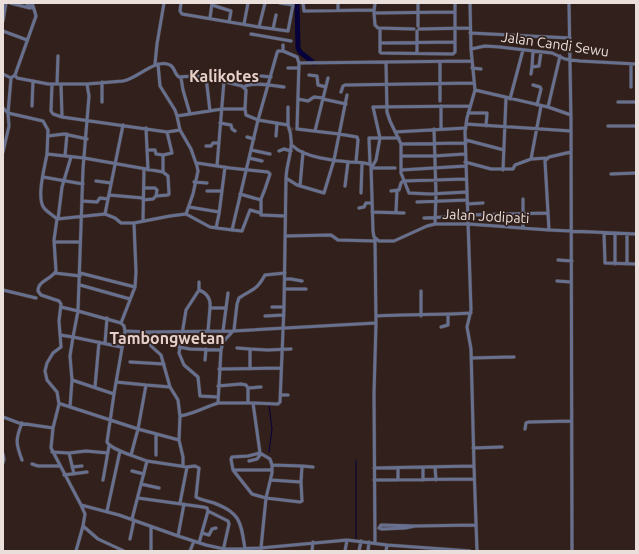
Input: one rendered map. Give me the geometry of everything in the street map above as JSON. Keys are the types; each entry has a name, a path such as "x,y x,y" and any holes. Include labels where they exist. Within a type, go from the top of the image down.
{"street":[{"path":"3,21 6,3"},
{"path":"10,3 33,9"},
{"path":"26,3 33,9"},
{"path":"3,152 9,126 8,113 11,78 15,75 36,16 32,3"},
{"path":"164,3 157,44 156,64 160,86 177,116 180,130 189,144 197,163 198,171 194,182 193,194 186,214"},
{"path":"181,3 180,11 182,14 293,32"},
{"path":"244,24 248,3"},
{"path":"261,36 265,3"},
{"path":"280,3 294,4 288,31"},
{"path":"303,3 304,11 367,10 455,12"},
{"path":"338,3 338,10"},
{"path":"375,3 373,11 375,24 380,29 470,28"},
{"path":"417,53 418,3"},
{"path":"380,29 380,52 382,53 453,54 455,52 455,3"},
{"path":"470,3 472,68 475,90 466,124 465,162 471,313 467,327 471,344 477,551"},
{"path":"569,3 572,261 572,551"},
{"path":"210,18 212,4 231,10 229,22"},
{"path":"274,29 276,15"},
{"path":"3,31 27,40"},
{"path":"470,33 570,38"},
{"path":"250,34 291,41"},
{"path":"380,43 455,42"},
{"path":"283,45 283,51"},
{"name":"Jalan Candi Sewu","path":"471,49 488,46 541,52 570,60 636,64"},
{"path":"232,230 258,120 277,52 280,50 297,57 299,62 297,129 358,138 356,162"},
{"path":"503,170 504,127 508,98 523,50"},
{"path":"531,74 533,51"},
{"path":"532,67 539,66 541,52"},
{"path":"58,56 62,117"},
{"path":"548,107 560,56"},
{"path":"299,62 472,61"},
{"path":"386,62 386,107 390,121 401,144 402,181 399,190 397,190 396,212"},
{"path":"440,62 440,101"},
{"path":"15,75 17,78 52,84 87,84 126,81 156,64 171,65 175,74 181,78 194,76 206,77 244,87 249,85 284,87"},
{"path":"631,64 631,87"},
{"path":"288,68 299,68"},
{"path":"472,68 481,69"},
{"path":"3,74 11,78"},
{"path":"261,76 270,77"},
{"path":"309,76 317,76 318,85 326,87"},
{"path":"206,77 210,111"},
{"path":"181,78 190,114"},
{"path":"315,131 328,78"},
{"path":"32,106 33,81"},
{"path":"217,166 219,159 220,123 224,81"},
{"path":"102,82 102,102"},
{"path":"340,92 342,87 345,85 474,83"},
{"path":"52,84 52,113 62,117 167,132 180,130"},
{"path":"70,407 72,380 70,356 78,311 80,285 81,216 89,96 87,84"},
{"path":"531,159 540,89 540,87 533,85"},
{"path":"244,87 246,92 246,115 258,120 288,125"},
{"path":"475,90 548,107 571,114"},
{"path":"286,178 300,186 324,193 334,160 338,134 347,96"},
{"path":"298,99 308,101 314,97 346,104"},
{"path":"618,102 636,102"},
{"path":"441,106 441,129"},
{"path":"371,166 376,160 380,138 373,107 470,106"},
{"path":"288,107 288,125 295,149 334,160 395,168"},
{"path":"3,108 8,113 43,121 47,127 47,154 43,177 43,206 58,219 105,214 115,218 121,223 134,223 186,214 204,225 242,231 250,210 261,213 262,215 285,216"},
{"path":"177,116 222,109 245,110"},
{"path":"468,113 487,113 486,126"},
{"path":"220,123 231,125 234,131"},
{"path":"276,136 277,123"},
{"path":"466,124 571,131"},
{"path":"105,214 123,125"},
{"path":"608,126 636,126"},
{"path":"143,221 143,199 147,150 146,128"},
{"path":"395,132 466,128"},
{"path":"434,129 436,194 435,224"},
{"path":"147,150 155,150 156,154 163,155 172,153 167,132"},
{"path":"48,136 67,134 86,139"},
{"path":"64,156 67,134"},
{"path":"247,138 254,138"},
{"path":"375,543 375,240 373,235 371,166 368,140 371,138 399,138"},
{"path":"401,144 434,144 466,141 504,150"},
{"path":"206,146 211,146 213,143 219,142"},
{"path":"180,416 196,413 204,408 218,403 280,403 285,279 286,178 293,146"},
{"path":"279,152 284,149 291,150"},
{"path":"251,150 270,154"},
{"path":"300,186 303,152"},
{"path":"465,162 491,170 503,170 513,169 515,165 531,159 548,158 571,152"},
{"path":"47,154 84,158 163,172 168,176 168,195 156,196 154,199 108,197 100,198 97,202 82,201"},
{"path":"401,156 465,154"},
{"path":"163,155 163,172"},
{"path":"55,273 56,254 54,242 64,181 71,157"},
{"path":"250,158 262,161"},
{"path":"548,158 545,163 549,230"},
{"path":"345,186 348,162"},
{"path":"197,163 263,170 269,173 266,189 261,200 261,213"},
{"path":"361,193 362,163"},
{"path":"401,170 466,166"},
{"path":"216,228 224,167"},
{"path":"611,174 636,173"},
{"path":"43,177 83,184"},
{"path":"402,181 466,179"},
{"path":"96,181 111,183"},
{"path":"402,181 409,193 436,194 467,192"},
{"path":"194,182 207,183"},
{"path":"144,188 156,188 156,196"},
{"path":"391,191 397,190"},
{"path":"207,191 221,191"},
{"path":"240,194 261,200"},
{"path":"523,198 523,228"},
{"path":"417,202 436,201 483,203"},
{"path":"359,208 364,207 367,203 372,203"},
{"path":"189,207 219,212"},
{"path":"372,212 404,213"},
{"path":"424,218 548,213"},
{"path":"121,323 135,287 136,272 134,223"},
{"name":"Jalan Jodipati","path":"285,236 332,235 338,240 394,240 435,224 468,224 636,234"},
{"path":"604,233 606,263 636,264"},
{"path":"615,233 616,264"},
{"path":"627,234 627,264"},
{"path":"54,242 80,242"},
{"path":"558,260 572,261"},
{"path":"76,551 84,527 85,514 83,506 59,466 50,444 59,404 57,392 45,376 47,363 53,353 61,348 61,302 41,295 38,291 38,286 41,282 55,273 80,275 135,287"},
{"path":"218,403 221,350 223,342 233,330 239,298 259,286 266,275 284,273"},
{"path":"285,279 302,281"},
{"path":"557,281 571,282"},
{"path":"199,282 199,290 186,310 179,353 182,362 198,377 199,395 202,397 218,396"},
{"path":"80,285 130,299"},
{"path":"284,289 306,289"},
{"path":"3,290 36,298"},
{"path":"199,290 206,293 210,299 208,331"},
{"path":"421,291 421,316"},
{"path":"223,331 228,293"},
{"path":"61,307 107,318 121,323 124,326 125,331 121,347 107,439 109,446 103,480"},
{"path":"272,307 284,307"},
{"path":"210,308 226,308"},
{"path":"376,316 401,314 421,316 471,313"},
{"path":"441,327 448,326 448,314"},
{"path":"265,316 284,315"},
{"path":"105,343 107,318"},
{"path":"125,331 223,331 376,323"},
{"path":"148,332 151,346 160,354 170,387 178,400 180,416 179,440 183,457 183,466"},
{"path":"60,336 73,337 121,347"},
{"path":"95,387 99,342"},
{"path":"179,347 221,350"},
{"path":"237,348 291,349"},
{"path":"205,360 206,349"},
{"path":"250,349 250,369"},
{"path":"471,358 514,357"},
{"path":"130,362 164,364"},
{"path":"219,369 281,368"},
{"path":"72,380 114,394"},
{"path":"116,382 170,387"},
{"path":"218,386 243,384 247,385 248,388 261,388"},
{"path":"131,455 138,429 146,385"},
{"path":"248,388 248,402"},
{"path":"281,395 288,395"},
{"path":"249,461 257,459 260,454 254,403"},
{"path":"59,404 138,429 179,440"},
{"path":"3,417 22,423 53,427"},
{"path":"526,429 526,423 529,422 571,421"},
{"path":"22,423 16,442 22,460"},
{"path":"156,434 156,455"},
{"path":"109,446 147,461 187,467 195,466 199,468 196,497 225,507 234,513 239,520 245,549"},
{"path":"473,448 502,447"},
{"path":"54,452 69,453 86,451 108,453"},
{"path":"107,511 120,451"},
{"path":"69,453 74,474"},
{"path":"3,454 3,463"},
{"path":"261,549 266,498 272,470 270,459 260,454 232,457 230,460 233,470 252,494 266,498 301,502 302,466"},
{"path":"130,539 147,461"},
{"path":"32,464 38,466 59,466"},
{"path":"272,465 313,466"},
{"path":"72,467 82,466"},
{"path":"374,468 474,466"},
{"path":"180,503 187,467"},
{"path":"436,467 436,480"},
{"path":"398,468 398,480"},
{"path":"423,468 423,480"},
{"path":"233,470 272,470"},
{"path":"132,471 144,474"},
{"path":"65,475 88,472"},
{"path":"374,480 474,479"},
{"path":"271,480 301,482"},
{"path":"141,484 159,488"},
{"path":"138,498 207,508 208,511 228,521 229,523 224,550"},
{"path":"178,536 184,504"},
{"path":"83,506 107,511 178,536 224,550 261,549 313,542 347,540 387,545 468,551"},
{"path":"199,543 208,511"},
{"path":"375,526 380,526 380,529 382,529 415,526 476,525"},
{"path":"151,526 151,550 155,551"},
{"path":"84,527 98,539 124,551"},
{"path":"202,533 209,535 212,529 216,528"},
{"path":"345,551 347,540"},
{"path":"190,551 194,541"},
{"path":"359,551 360,541"},
{"path":"312,551 313,542"},
{"path":"368,551 369,542"},
{"path":"386,551 387,545"}],"waterway":[{"path":"297,3 298,48 300,52 314,63"},
{"path":"269,405 272,429 269,452"},
{"path":"356,460 356,540"}],"tunnel":[{"path":"290,129 298,129"}],"district":[{"name":"Kalikotes","path":"224,76"},
{"name":"Tambongwetan","path":"167,338"}]}
